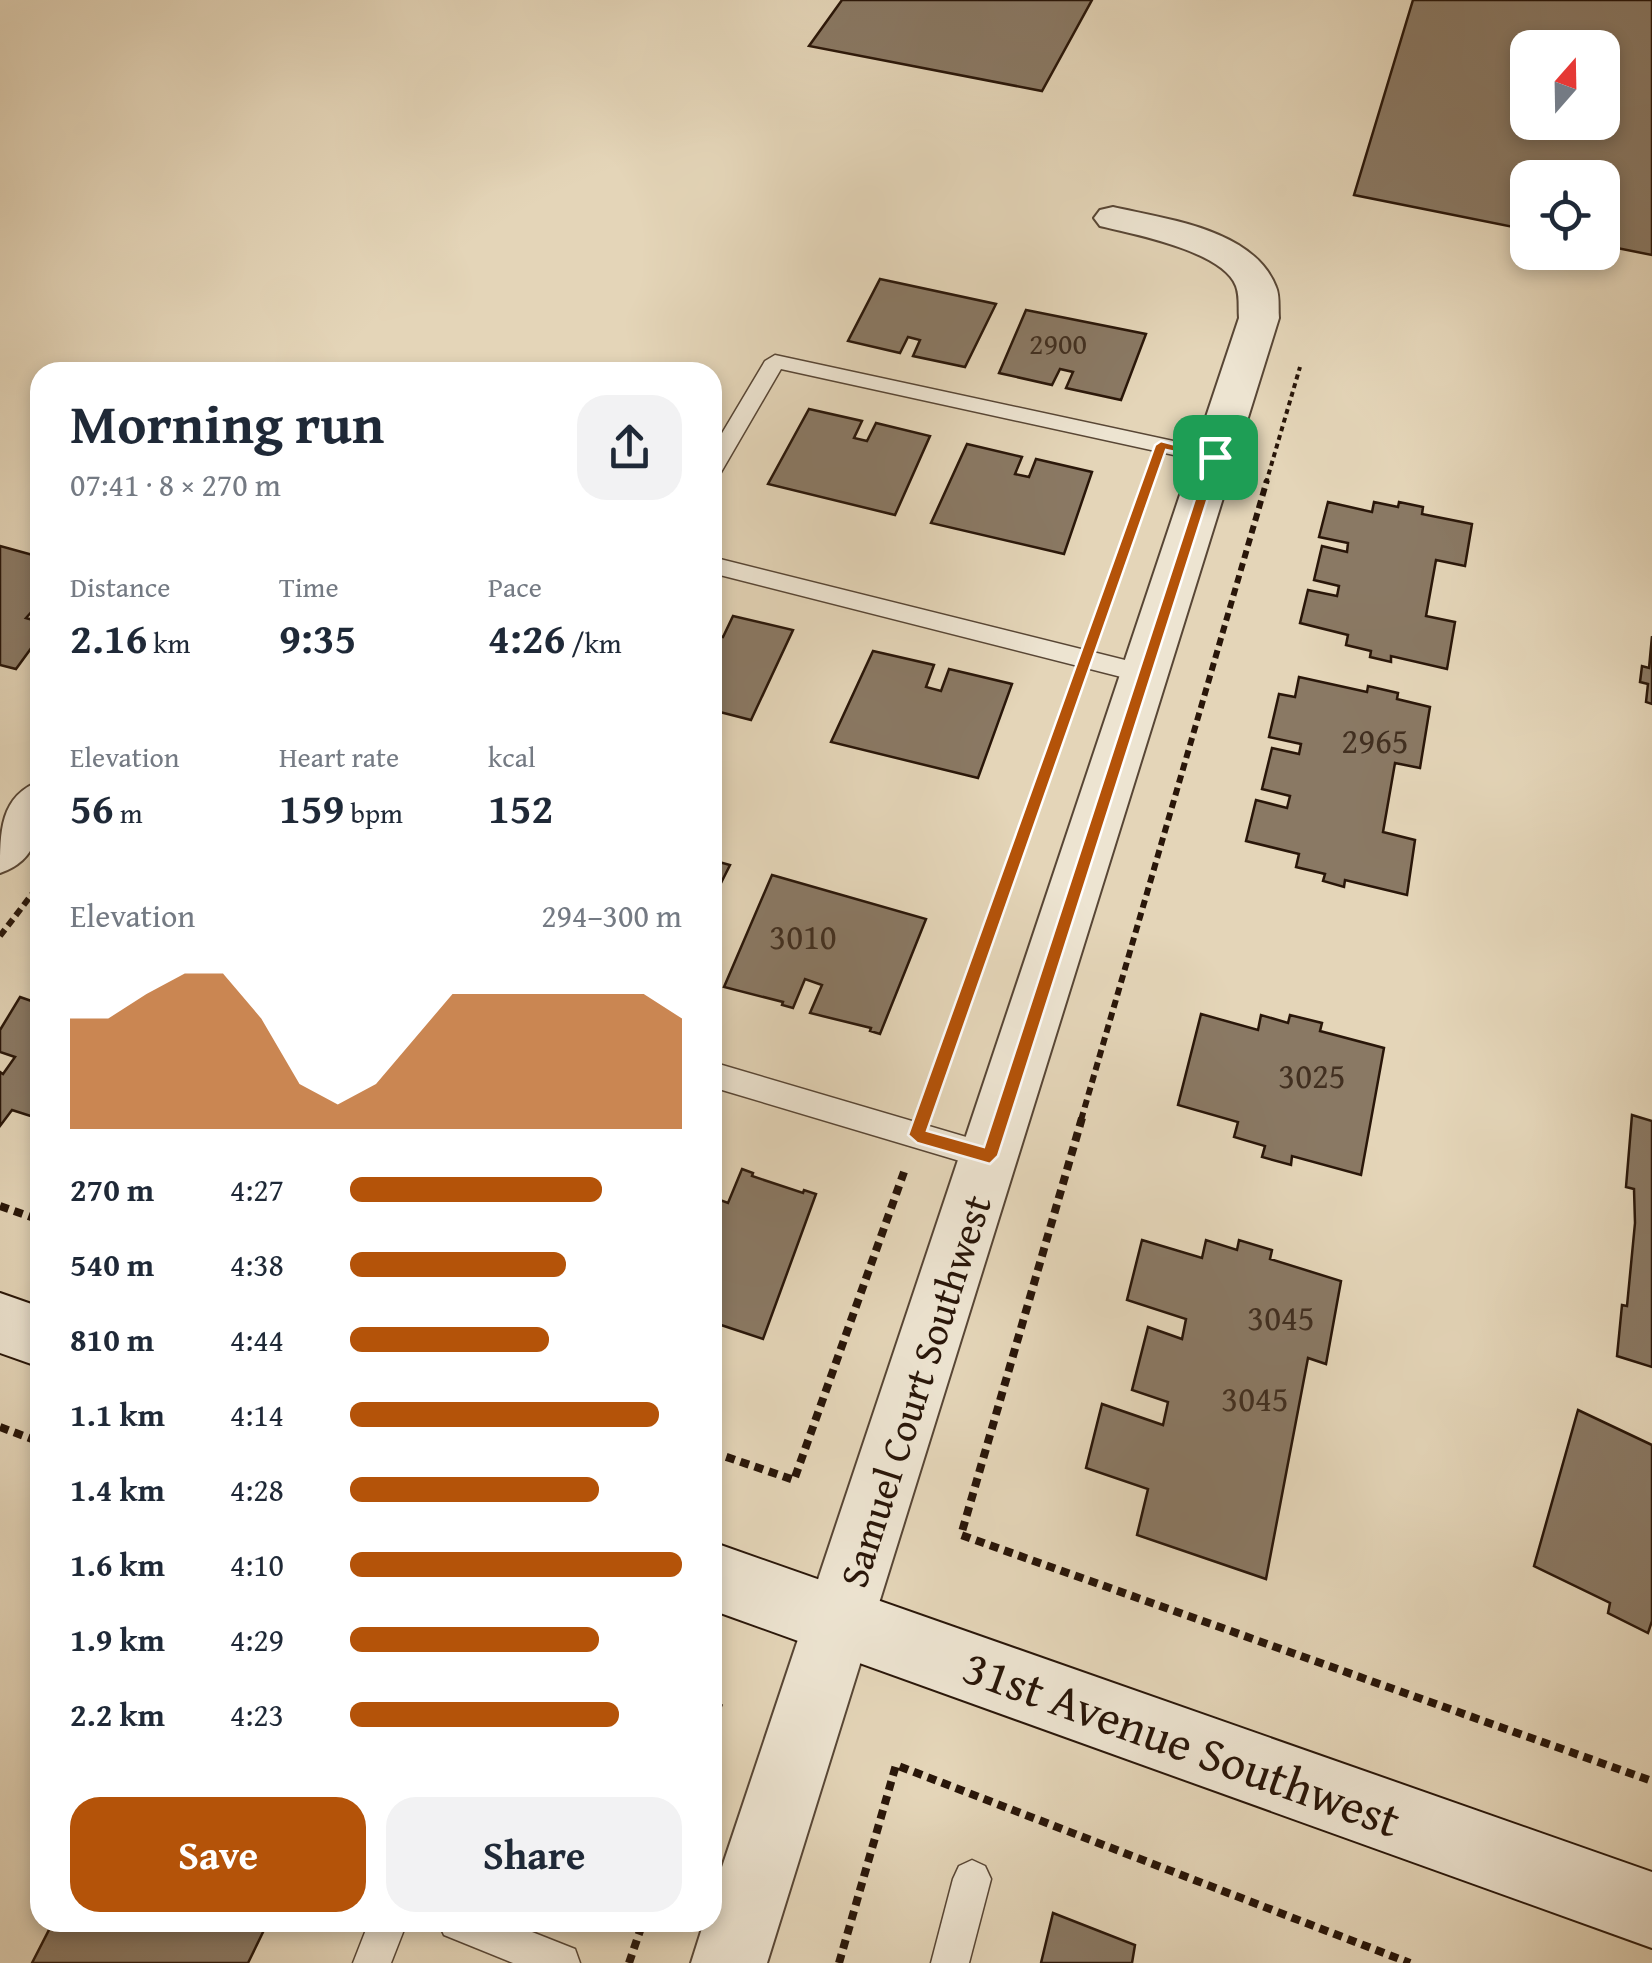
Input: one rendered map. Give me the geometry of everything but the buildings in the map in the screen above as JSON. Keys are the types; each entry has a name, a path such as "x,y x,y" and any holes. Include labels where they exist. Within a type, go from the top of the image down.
{"street":[{"name":"Samuel Court Southwest","path":"729,1963 1259,318 1255,283 1227,255 1186,238 1113,218"},
{"path":"0,852 30,814"},
{"path":"0,1323 30,1334"},
{"name":"31st Avenue Southwest","path":"722,1579 1652,1910"}],"lane":[{"path":"722,453 775,361 1215,457"},
{"path":"722,568 1145,674"},
{"path":"722,1077 990,1156"},
{"path":"950,1963 972,1879"},
{"path":"372,1963 384,1932"},
{"path":"483,1932 561,1963"}],"path":[{"path":"1300,367 961,1536 1652,1781"},
{"path":"722,1455 794,1480 1161,445"},
{"path":"0,936 30,896"},
{"path":"0,1206 30,1216"},
{"path":"0,1428 30,1438"},
{"path":"839,1963 896,1764 1410,1963"},
{"path":"629,1963 640,1932"}],"route":[{"path":"1161,445 1215,457 990,1156 917,1135 1161,445"}]}
